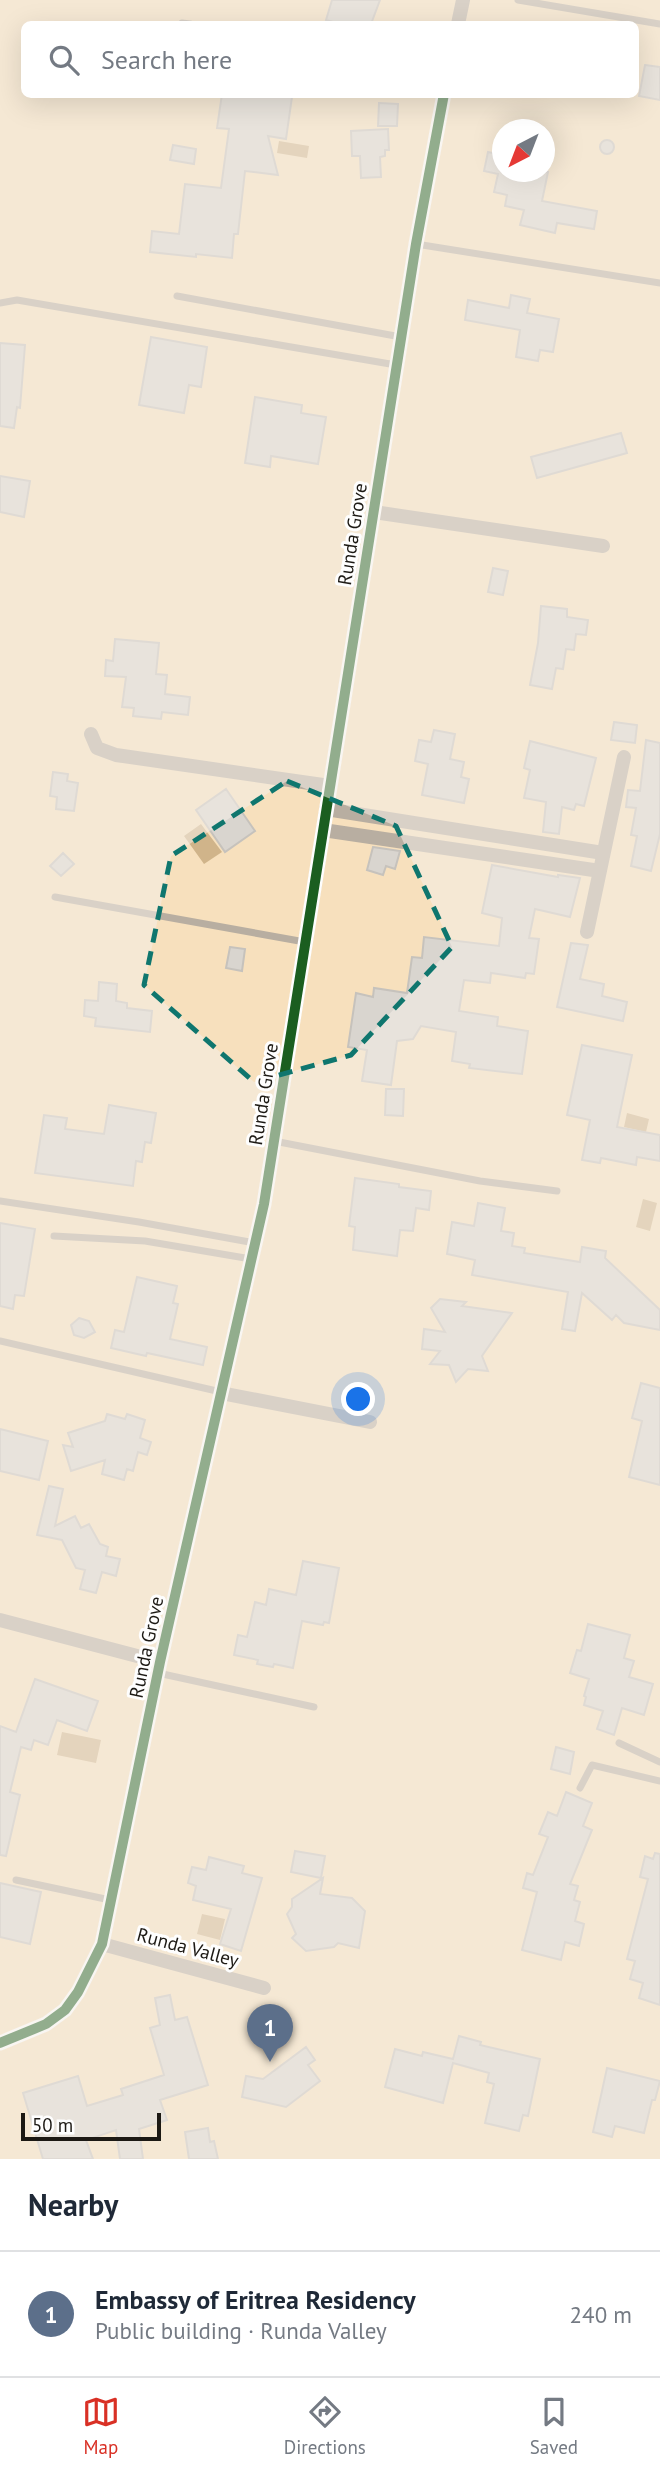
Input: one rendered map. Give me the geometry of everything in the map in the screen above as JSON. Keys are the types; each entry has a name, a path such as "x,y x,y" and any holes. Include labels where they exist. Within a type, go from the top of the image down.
{"street":[{"path":"459,21 463,0"},
{"name":"Runda Grove","path":"0,2043 46,2024 65,2010 78,1992 102,1944 159,1667 255,1243 274,1141 416,244 443,98"},
{"path":"373,512 603,546"},
{"path":"91,734 97,748 116,755 330,786"},
{"path":"587,932 624,757"},
{"path":"326,809 603,853"},
{"path":"323,830 600,872"},
{"path":"221,1392 370,1422"},
{"path":"0,1620 159,1667"},
{"name":"Runda Valley","path":"102,1944 264,1988"}],"lane":[{"path":"518,0 660,24"},
{"path":"416,244 660,283"},
{"path":"177,296 401,337"},
{"path":"0,303 17,300 397,365"},
{"path":"55,897 305,942"},
{"path":"274,1141 480,1181 557,1191"},
{"path":"0,1201 255,1243"},
{"path":"54,1236 145,1241 251,1259"},
{"path":"0,1341 221,1392"},
{"path":"159,1667 314,1707"},
{"path":"619,1743 660,1762"},
{"path":"580,1788 593,1765 660,1782"},
{"path":"16,1880 111,1900"}],"highlighted area":[{"path":"287,781 396,826 452,947 351,1055 254,1082 144,985 171,856"}],"shaded area":[{"path":"0,0 660,0 660,2159 0,2159"},
{"path":"279,141 309,146 307,158 277,153"},
{"path":"201,824 222,852 204,864 184,836"},
{"path":"627,1113 649,1119 646,1132 624,1127"},
{"path":"643,1199 657,1203 650,1231 636,1227"},
{"path":"62,1732 101,1740 96,1763 57,1755"},
{"path":"202,1914 225,1919 220,1940 197,1934"}],"building":[{"path":"332,0 380,0 372,21 326,20"},
{"path":"645,65 660,67 660,100 639,96"},
{"path":"221,98 292,98 286,139 268,136 278,175 245,171 238,234 234,234 232,258 150,252 152,231 179,234 185,184 221,188 229,129 217,128"},
{"path":"379,103 398,104 397,126 378,126"},
{"path":"388,129 389,150 385,150 385,156 380,157 381,177 361,178 360,156 352,156 351,131"},
{"path":"604,140 610,140 614,147 610,154 604,154 600,150 600,144"},
{"path":"173,145 196,149 194,164 170,160"},
{"path":"488,152 492,153 492,173 484,171"},
{"path":"496,182 546,182 542,201 597,211 594,229 557,223 555,233 520,225 524,210 505,206 507,195 494,192"},
{"path":"511,295 530,299 527,313 559,319 553,352 540,350 538,361 516,357 520,330 465,320 468,300 509,308"},
{"path":"151,337 207,347 201,387 189,385 184,413 139,405"},
{"path":"0,343 25,345 20,408 17,407 14,428 0,426"},
{"path":"255,397 302,405 301,413 326,417 318,464 271,456 270,467 245,463"},
{"path":"621,433 627,453 537,478 531,457"},
{"path":"0,476 30,481 24,517 0,512"},
{"path":"493,568 508,571 503,595 488,592"},
{"path":"541,606 567,609 567,617 588,620 586,635 576,634 574,650 566,649 563,669 556,668 552,689 530,685 538,643"},
{"path":"115,639 159,643 156,674 167,675 165,694 190,697 188,715 162,712 161,719 133,716 134,708 122,707 126,677 105,676 106,660 113,661"},
{"path":"614,722 637,725 635,743 611,740"},
{"path":"434,730 455,734 450,759 464,762 461,777 469,779 464,803 422,795 428,764 415,761 419,740 431,742"},
{"path":"646,740 660,743 660,834 651,871 631,866 637,836 631,835 636,808 626,807 628,790 640,791"},
{"path":"530,741 596,758 584,806 576,804 574,810 562,807 559,834 543,832 546,802 524,798 530,770 524,768"},
{"path":"53,772 68,774 67,781 78,783 74,811 56,809 57,797 50,796"},
{"path":"226,789 255,831 225,852 196,810"},
{"path":"373,847 400,851 395,869 386,866 383,875 367,870"},
{"path":"63,853 74,864 61,876 50,866"},
{"path":"492,865 558,877 580,878 570,917 535,909 529,938 539,939 534,974 526,973 525,978 491,973 490,983 464,980 459,1011 498,1017 497,1026 528,1031 522,1074 469,1068 470,1064 452,1061 456,1032 421,1026 413,1039 397,1041 391,1085 362,1081 367,1050 348,1047 356,993 373,997 374,988 407,993 412,957 422,958 424,937 499,946 502,918 482,913"},
{"path":"571,943 588,945 580,979 604,984 602,996 627,1002 623,1021 557,1007"},
{"path":"230,947 245,949 242,971 226,968"},
{"path":"99,982 117,984 116,1001 127,1003 127,1008 152,1011 150,1032 95,1026 96,1018 84,1016 85,1000 98,1001"},
{"path":"582,1045 632,1055 617,1127 660,1135 660,1161 637,1157 636,1165 601,1158 600,1163 582,1160 590,1120 567,1115"},
{"path":"386,1089 404,1089 403,1116 385,1115"},
{"path":"109,1105 156,1113 151,1143 145,1142 142,1162 136,1161 133,1186 35,1173 44,1115 67,1118 65,1129 104,1134"},
{"path":"355,1178 431,1191 429,1210 416,1208 413,1231 400,1230 397,1256 353,1250 355,1227 349,1226"},
{"path":"478,1203 505,1208 501,1231 514,1233 512,1246 525,1248 524,1253 580,1262 582,1247 606,1251 605,1258 660,1310 660,1330 624,1323 616,1315 612,1320 582,1293 575,1331 562,1329 568,1292 472,1275 475,1260 447,1254 452,1222 474,1226"},
{"path":"0,1223 35,1229 24,1296 15,1295 13,1309 0,1306"},
{"path":"137,1277 177,1286 173,1303 178,1304 170,1339 207,1347 203,1365 111,1348 115,1330 124,1332"},
{"path":"440,1299 466,1302 462,1306 512,1313 482,1356 488,1371 468,1369 456,1382 449,1365 430,1364 440,1351 422,1349 424,1329 445,1332 431,1308"},
{"path":"79,1318 89,1321 95,1332 84,1338 74,1335 71,1325"},
{"path":"641,1383 660,1388 660,1485 629,1477 642,1421 632,1418"},
{"path":"107,1414 125,1419 127,1414 145,1420 140,1438 151,1442 147,1455 138,1452 133,1471 127,1469 124,1480 102,1474 105,1460 71,1471 63,1445 73,1447 68,1433 105,1421"},
{"path":"0,1429 48,1441 39,1480 0,1471"},
{"path":"49,1486 63,1489 55,1526 75,1516 81,1528 89,1524 100,1544 108,1547 106,1556 120,1559 116,1576 102,1572 96,1593 80,1589 85,1570 76,1568 62,1540 37,1535"},
{"path":"303,1561 339,1568 329,1623 324,1622 323,1625 302,1621 293,1668 257,1664 258,1660 234,1655 238,1635 247,1637 255,1602 266,1605 269,1589 296,1595"},
{"path":"588,1624 630,1635 624,1658 634,1661 629,1677 653,1684 644,1715 622,1708 614,1735 597,1729 603,1711 584,1705 589,1679 570,1673 577,1650 581,1651"},
{"path":"35,1679 98,1701 87,1731 57,1720 48,1745 34,1740 31,1750 21,1747 10,1792 20,1795 6,1856 0,1855 0,1726 16,1732"},
{"path":"556,1747 574,1752 570,1774 551,1769"},
{"path":"566,1792 592,1803 583,1826 592,1830 570,1884 578,1886 574,1900 580,1902 575,1921 584,1924 579,1946 565,1942 561,1960 522,1950 537,1892 523,1888 527,1873 533,1875 548,1837 539,1834 548,1812 557,1816"},
{"path":"295,1851 325,1856 321,1878 291,1872"},
{"path":"655,1853 660,1854 660,2005 639,1998 643,1983 630,1979 635,1961 627,1959 648,1879 640,1877 645,1856 653,1859"},
{"path":"209,1857 244,1866 242,1873 262,1878 241,1951 220,1944 231,1909 193,1900 196,1886 188,1883 192,1867 206,1870"},
{"path":"323,1878 320,1894 352,1898 365,1911 359,1948 338,1943 334,1947 306,1951 292,1938 296,1934 287,1914 292,1907 292,1899"},
{"path":"0,1883 41,1892 30,1944 0,1937"},
{"path":"170,1995 175,2020 187,2017 208,2085 160,2100 167,2120 139,2129 143,2159 120,2159 116,2130 86,2140 93,2159 43,2159 23,2093 78,2076 87,2106 123,2095 121,2089 164,2075 150,2028 160,2025 155,1998"},
{"path":"459,2036 481,2042 480,2045 540,2059 528,2116 523,2115 519,2131 485,2123 494,2084 487,2082 489,2073 453,2063 443,2103 385,2087 395,2049 422,2056 423,2052 453,2059"},
{"path":"306,2047 315,2060 308,2065 320,2081 286,2107 242,2097 246,2076 263,2079"},
{"path":"607,2068 660,2081 644,2133 615,2126 612,2137 593,2132"},
{"path":"208,2128 210,2142 214,2141 218,2159 189,2159 185,2132"}],"cycle path":[{"path":"0,2043 46,2024 65,2010 78,1992 102,1944 160,1662 264,1204 416,244 443,98"}],"place":[{"name":"Embassy of Eritrea Residency","path":"270,2062"}]}
